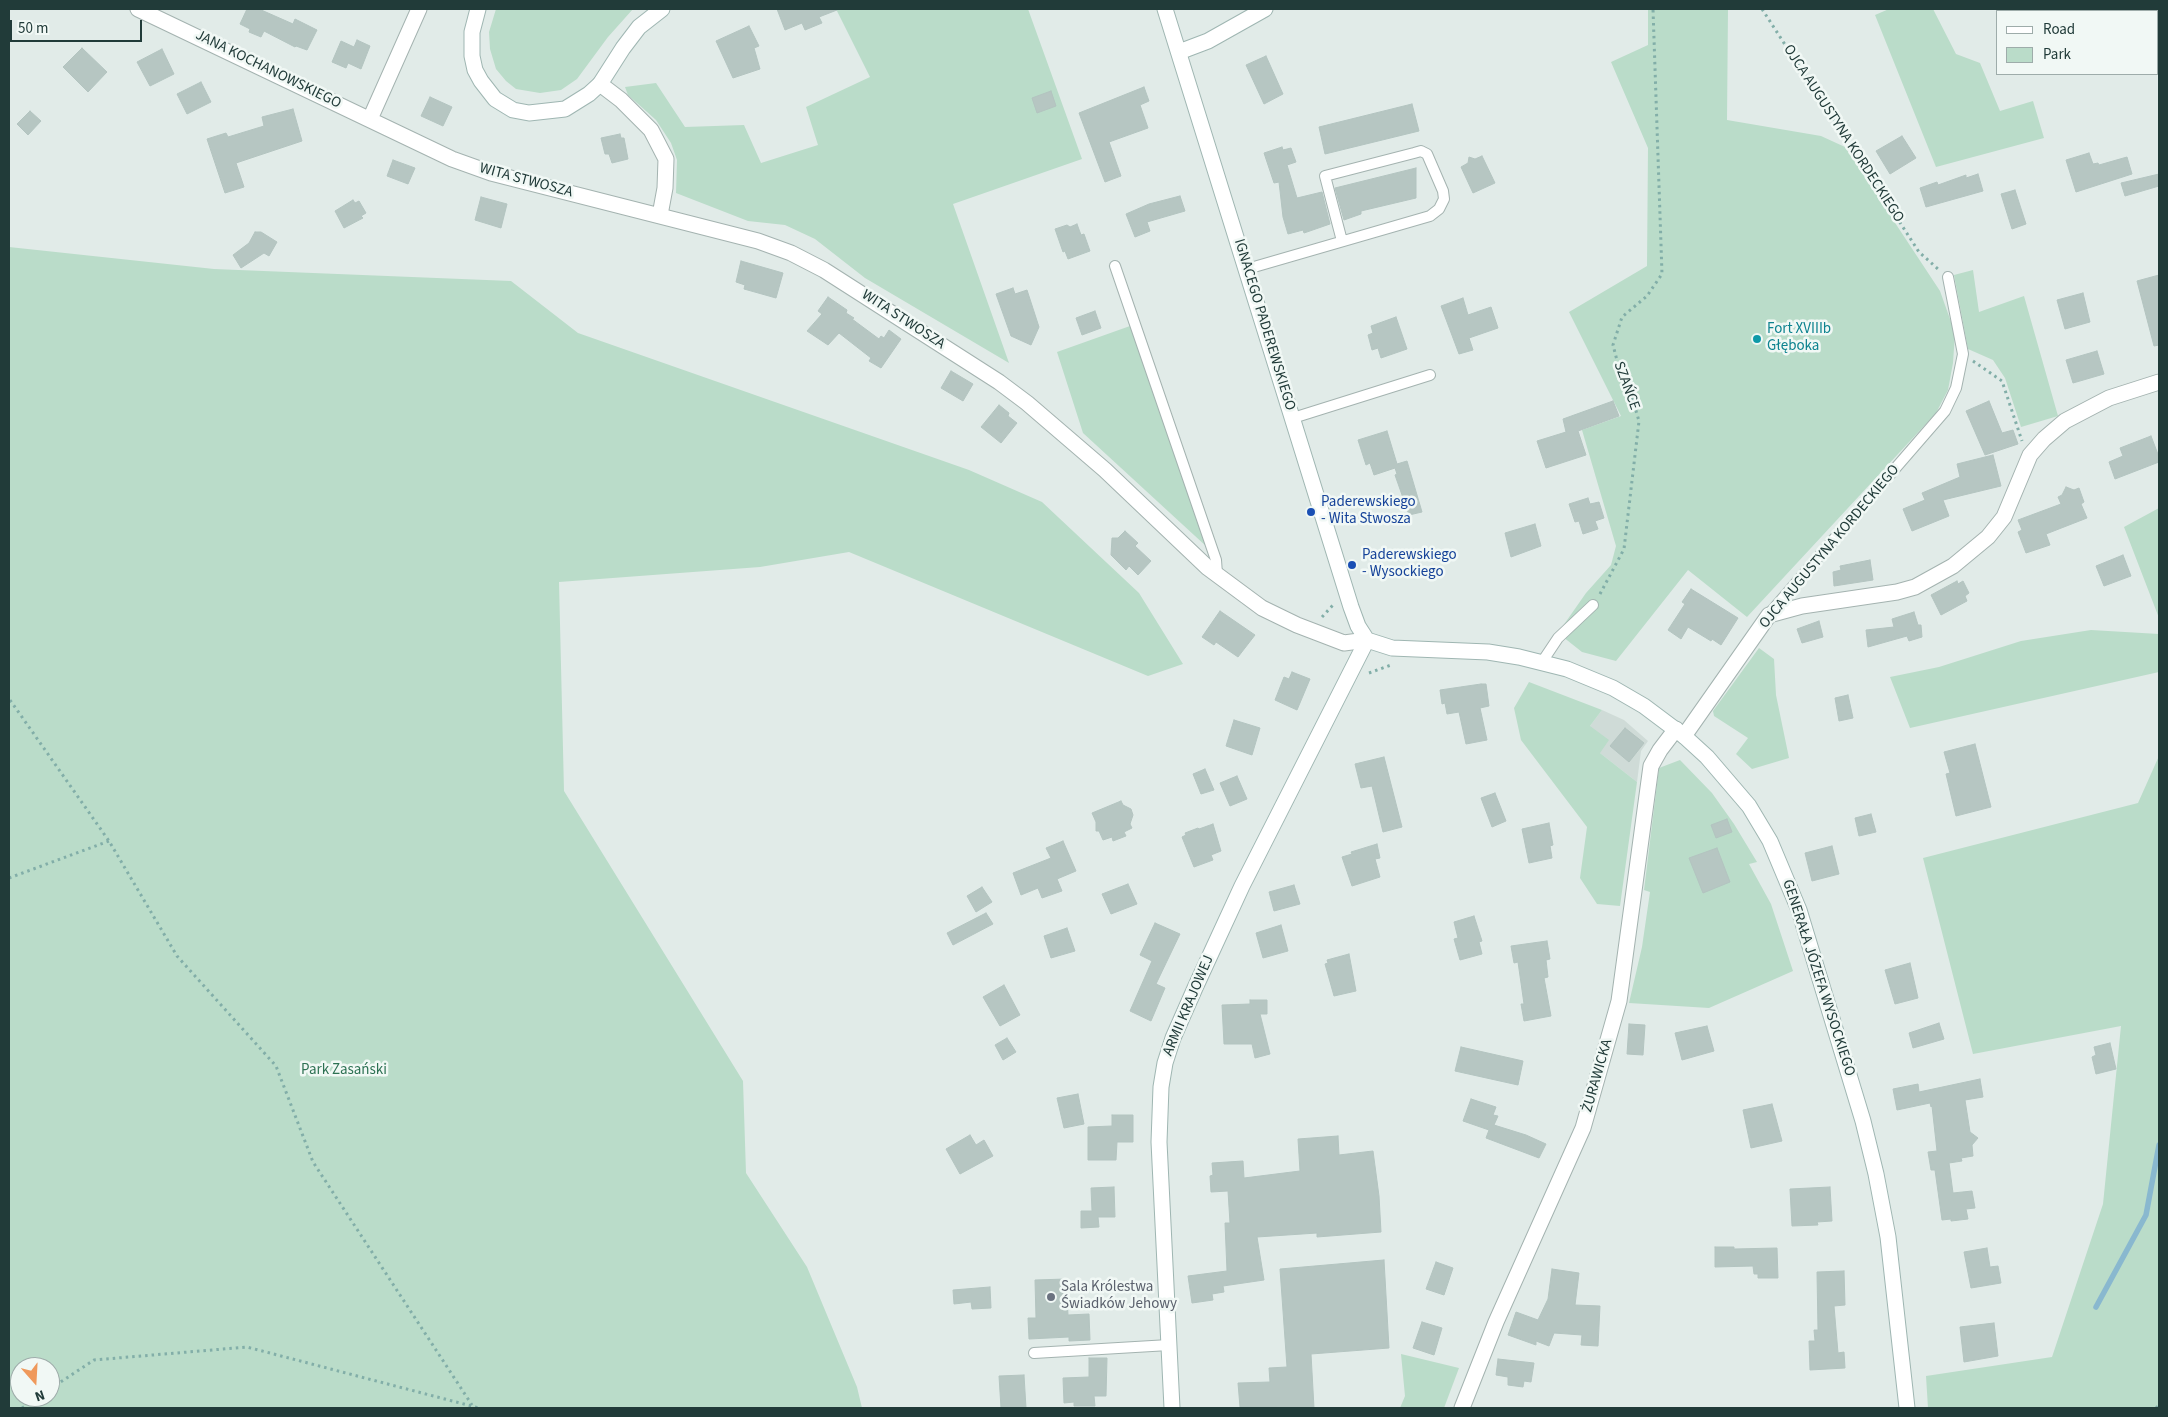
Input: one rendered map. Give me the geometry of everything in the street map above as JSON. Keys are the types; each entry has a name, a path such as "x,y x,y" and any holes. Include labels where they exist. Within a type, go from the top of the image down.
{"street":[{"name":"JANA KOCHANOWSKIEGO","path":"138,9 370,119"},
{"path":"370,119 419,9"},
{"path":"478,9 472,32 473,63 481,82 495,99 501,103 513,110 529,113 552,112 578,103 600,84 639,27 662,9"},
{"name":"IGNACEGO PADEREWSKIEGO","path":"1165,9 1351,607 1358,626 1367,640"},
{"path":"1179,52 1208,41 1265,9"},
{"path":"600,84 621,100 651,130 666,159 665,188 660,215"},
{"name":"WITA STWOSZA","path":"370,119 452,158 491,173 758,241 791,253 824,270 990,376 1061,431 1216,574 1262,608 1297,625 1344,643 1367,640"},
{"path":"1769,615 1802,606 1897,592 1915,587 1953,566 1988,538 2004,517 2030,455 2044,439 2078,413 2109,398 2159,382"},
{"name":"OJCA AUGUSTYNA KORDECKIEGO","path":"1680,732 1769,615"},
{"name":"GENERAŁA JÓZEFA WYSOCKIEGO","path":"1367,640 1392,648 1488,652 1542,662 1567,669 1614,688 1644,706 1680,732 1708,757 1749,806 1770,841 1799,910 1861,1113 1876,1174 1892,1266 1907,1408"},
{"name":"ARMII KRAJOWEJ","path":"1172,1408 1159,1142 1161,1087 1165,1063 1173,1038 1242,886 1367,640"},
{"name":"ŻURAWICKA","path":"1462,1408 1496,1322 1583,1128 1619,1001 1651,766 1660,750 1680,732"}],"lane":[{"path":"1247,269 1430,216 1439,209 1444,199 1443,191 1427,154 1421,151 1325,176 1342,241"},
{"path":"1115,266 1216,560 1216,574"},
{"path":"1948,277 1963,354"},
{"name":"OJCA AUGUSTYNA KORDECKIEGO","path":"1769,615 1945,411 1956,388 1963,354"},
{"path":"1293,418 1430,375"},
{"path":"1542,662 1558,638 1592,605"},
{"path":"1034,1353 1169,1345"}],"path":[{"name":"SZAŃCE","path":"1592,605 1598,600 1624,549 1638,421 1632,397 1621,376 1613,345 1622,317 1647,296 1662,274 1653,9"},
{"name":"OJCA AUGUSTYNA KORDECKIEGO","path":"1762,9 1919,252 1948,277"},
{"path":"1963,354 2002,381 2023,445 2030,455"},
{"path":"1313,619 1322,618 1332,609 1334,602"},
{"path":"1367,674 1378,668 1396,663"},
{"path":"10,700 110,841 177,956 276,1066 313,1162 472,1405"},
{"path":"9,878 110,841"},
{"path":"60,1382 94,1360 247,1348 479,1408"},
{"path":"2156,1408 2159,1405"}],"shaded area":[{"path":"1602,710 1624,720 1648,741 1641,751 1637,782 1600,753 1590,726"}],"green space":[{"path":"496,9 633,9 608,37 577,79 561,90 540,93 516,89 496,69 490,49 489,32"},
{"path":"836,9 1028,9 1082,159 953,204 1009,363 865,278 815,239 785,225 748,221 676,193 677,160 671,143 656,120 628,95 625,87 656,83 685,127 744,125 761,163 818,145 806,107 870,77"},
{"path":"1648,9 1728,9 1727,120 1821,136 1845,147 1940,291 1955,333 1953,363 1948,390 1936,413 1747,617 1688,570 1616,661 1582,652 1558,633 1586,593 1611,565 1616,546 1582,430 1621,416 1569,312 1647,266 1648,148 1611,62 1648,45"},
{"path":"1889,9 1933,9 1956,54 1980,63 2000,111 2033,101 2044,138 1936,167 1875,15"},
{"path":"2159,9 2159,60 2158,10 2090,10"},
{"name":"Park Zasański","path":"9,247 214,269 511,281 578,333 969,470 1042,502 1139,593 1183,664 1148,676 849,552 760,567 559,582 564,791 743,1081 746,1173 807,1267 857,1387 862,1408 9,1408"},
{"path":"1973,270 1979,312 2024,296 2058,416 2021,427 2005,378 1993,360 1968,349 1954,275"},
{"path":"1130,326 1207,547 1083,433 1057,352"},
{"path":"2159,508 2159,618 2124,527"},
{"path":"2091,630 2159,634 2159,672 1910,728 1890,677 1939,667 2021,641"},
{"path":"1759,648 1774,659 1776,695 1789,758 1752,769 1736,754 1748,738 1714,716 1713,711"},
{"path":"1529,682 1602,710 1590,726 1609,740 1600,753 1637,782 1620,906 1597,904 1580,878 1587,827 1521,740 1514,708"},
{"path":"2159,756 2159,1408 1928,1408 1926,1376 2052,1357 2103,1204 2121,1026 1973,1054 1923,858 2138,803"},
{"path":"1680,760 1712,793 1757,862 1749,864 1771,904 1793,971 1709,1008 1629,1003 1642,947 1650,892 1644,890 1659,768"},
{"path":"1401,1354 1459,1368 1444,1408 1400,1408 1405,1396"}],"building":[{"path":"247,9 259,9 293,24 295,19 317,30 307,50 295,47 264,31 261,37 249,32 250,29 240,24"},
{"path":"777,9 837,10 819,17 822,23 805,30 802,23 785,30"},
{"path":"749,26 759,46 754,48 760,69 733,78 716,41"},
{"path":"357,40 370,46 361,69 348,63 346,68 332,62 341,41 354,47"},
{"path":"82,48 107,72 88,92 63,67"},
{"path":"162,49 174,74 150,86 137,62"},
{"path":"1266,56 1283,94 1264,104 1246,65"},
{"path":"201,82 211,102 187,114 177,94"},
{"path":"1144,87 1149,101 1140,105 1148,128 1109,142 1121,176 1105,182 1079,113"},
{"path":"1051,91 1056,106 1037,113 1032,98"},
{"path":"430,97 452,107 443,126 421,116"},
{"path":"1412,104 1419,131 1325,154 1319,127"},
{"path":"293,109 302,141 236,163 244,187 225,193 207,139 226,133 228,137 264,126 262,117"},
{"path":"30,111 41,121 28,135 17,124"},
{"path":"620,134 621,138 624,138 628,159 612,163 609,154 605,154 601,138"},
{"path":"1902,136 1916,158 1890,174 1876,151"},
{"path":"1282,147 1283,150 1291,148 1296,162 1287,165 1297,198 1322,192 1330,224 1304,233 1303,230 1288,234 1283,217 1279,182 1274,183 1264,153"},
{"path":"2089,153 2093,164 2098,163 2099,165 2127,157 2132,174 2076,192 2066,160"},
{"path":"1482,156 1495,183 1473,193 1461,167 1468,163 1469,157 1475,159"},
{"path":"393,160 415,168 408,184 387,176"},
{"path":"1416,168 1416,198 1361,211 1361,214 1344,220 1335,188"},
{"path":"1978,174 1983,191 1926,207 1920,188 1937,182 1938,185 1966,175 1966,178"},
{"path":"2159,174 2159,186 2125,196 2121,183"},
{"path":"2015,190 2026,224 2012,229 2001,194"},
{"path":"1180,196 1185,211 1147,222 1150,231 1135,237 1126,214 1149,204"},
{"path":"481,197 507,204 501,228 475,220"},
{"path":"353,200 355,203 359,201 366,213 361,216 363,218 344,228 335,211"},
{"path":"1077,224 1081,235 1084,234 1090,251 1068,259 1065,251 1063,252 1055,229"},
{"path":"255,232 261,232 277,242 269,256 264,253 241,268 233,255 249,243"},
{"path":"741,261 783,273 776,298 744,289 745,285 736,282"},
{"path":"2159,275 2159,345 2154,346 2137,281"},
{"path":"1013,288 1015,294 1027,290 1039,327 1031,345 1011,336 996,294"},
{"path":"2083,293 2090,322 2065,329 2057,300"},
{"path":"828,297 847,310 846,313 854,318 852,319 879,339 881,336 884,338 889,330 901,339 881,368 869,361 871,358 839,333 828,345 807,331 822,314 818,311"},
{"path":"1463,298 1468,315 1491,307 1498,328 1469,338 1473,350 1459,354 1441,306"},
{"path":"1095,311 1101,328 1082,335 1076,318"},
{"path":"1396,317 1407,349 1381,358 1378,348 1372,350 1368,335 1373,333 1371,326"},
{"path":"2097,351 2104,374 2073,383 2066,360"},
{"path":"951,371 973,384 963,401 941,388"},
{"path":"1613,401 1619,416 1578,431 1586,455 1546,468 1537,441 1566,432 1563,419"},
{"path":"1989,401 2002,433 2013,430 2018,444 1985,455 1966,411"},
{"path":"999,405 1017,423 1001,443 981,427"},
{"path":"1387,431 1397,464 1407,461 1422,512 1409,515 1395,475 1397,474 1395,468 1374,475 1370,463 1366,465 1358,440"},
{"path":"2151,436 2159,462 2115,479 2109,462 2123,456 2120,448"},
{"path":"1993,455 2001,486 1943,500 1949,516 1912,531 1903,509 1925,500 1922,493 1960,477 1957,464"},
{"path":"2066,487 2074,490 2079,488 2084,502 2081,504 2087,518 2046,534 2050,545 2026,553 2018,532 2022,530 2018,520 2061,504 2058,497 2062,495"},
{"path":"1588,498 1590,504 1599,502 1604,518 1595,521 1598,529 1583,534 1579,521 1575,522 1569,504"},
{"path":"1535,524 1541,546 1511,557 1505,533"},
{"path":"1125,531 1138,543 1135,546 1151,561 1138,575 1129,566 1126,570 1111,555 1112,538 1118,538"},
{"path":"2123,555 2131,576 2104,586 2096,566"},
{"path":"1870,560 1873,580 1834,586 1833,572 1841,570 1840,566"},
{"path":"1957,581 1958,584 1963,581 1969,593 1965,596 1967,601 1941,615 1931,595"},
{"path":"1691,589 1738,618 1721,645 1688,627 1681,639 1668,630 1685,604 1682,602"},
{"path":"1220,611 1255,635 1238,657 1216,642 1214,645 1202,637"},
{"path":"1914,612 1918,625 1921,625 1922,637 1909,641 1907,636 1868,647 1866,630 1894,627 1892,619"},
{"path":"1819,621 1823,637 1802,643 1797,629"},
{"path":"1292,672 1310,679 1297,710 1275,700 1284,677 1289,679"},
{"path":"1486,684 1489,706 1480,708 1487,740 1466,744 1459,712 1447,714 1445,703 1442,704 1440,690"},
{"path":"1848,695 1853,718 1839,721 1835,698"},
{"path":"1234,720 1260,728 1252,755 1226,746"},
{"path":"1625,728 1644,743 1629,762 1610,746"},
{"path":"1975,744 1991,807 1956,816 1946,774 1950,773 1944,752"},
{"path":"1384,757 1402,827 1383,832 1372,786 1361,788 1355,764"},
{"path":"1205,769 1214,790 1201,794 1193,774"},
{"path":"1237,776 1247,799 1230,806 1220,783"},
{"path":"1495,793 1506,821 1492,827 1481,798"},
{"path":"1121,801 1123,805 1131,809 1133,815 1130,824 1132,828 1124,832 1126,836 1113,841 1112,837 1103,840 1099,831 1096,831 1096,822 1092,813"},
{"path":"1871,814 1876,832 1859,836 1855,818"},
{"path":"1727,819 1732,832 1716,838 1711,825"},
{"path":"1549,823 1553,845 1550,846 1552,858 1529,863 1522,829"},
{"path":"1213,824 1221,851 1211,855 1213,860 1194,867 1182,837 1186,835 1185,833"},
{"path":"1063,841 1076,871 1057,879 1062,891 1042,898 1038,888 1021,895 1013,873 1051,858 1046,848"},
{"path":"1377,844 1380,858 1375,859 1380,877 1352,886 1342,857 1352,854 1351,852"},
{"path":"1832,846 1839,874 1812,881 1805,853"},
{"path":"1717,848 1730,882 1703,893 1689,858"},
{"path":"1128,884 1137,904 1111,914 1102,894"},
{"path":"1294,885 1300,904 1274,911 1269,892"},
{"path":"982,887 992,902 976,912 967,896"},
{"path":"986,913 993,924 953,945 947,933"},
{"path":"1474,916 1482,941 1479,942 1482,954 1460,960 1454,939 1458,938 1454,922"},
{"path":"1155,923 1180,934 1156,984 1165,988 1151,1021 1130,1011 1152,961 1140,955"},
{"path":"1281,925 1288,951 1263,958 1256,933"},
{"path":"1067,928 1075,951 1051,958 1044,936"},
{"path":"1547,941 1550,959 1546,960 1548,977 1544,978 1551,1016 1524,1021 1521,1004 1524,1004 1518,962 1514,963 1511,946"},
{"path":"1349,954 1356,991 1334,996 1325,964 1328,963 1327,960"},
{"path":"1910,963 1918,998 1895,1004 1885,970"},
{"path":"1004,985 1020,1015 1000,1026 983,997"},
{"path":"1250,1000 1267,1000 1267,1014 1260,1014 1270,1054 1255,1058 1252,1044 1224,1044 1222,1005 1250,1004"},
{"path":"1939,1023 1944,1039 1913,1048 1909,1033"},
{"path":"1629,1024 1645,1025 1643,1055 1627,1054"},
{"path":"1707,1026 1714,1051 1682,1060 1675,1033"},
{"path":"1007,1038 1016,1052 1003,1060 995,1045"},
{"path":"2110,1043 2116,1069 2096,1074 2092,1057 2096,1055 2094,1047"},
{"path":"1461,1047 1523,1061 1518,1085 1455,1071"},
{"path":"1980,1079 1983,1097 1965,1100 1970,1132 1978,1138 1972,1145 1973,1156 1961,1158 1962,1161 1949,1163 1953,1193 1972,1191 1975,1208 1966,1209 1968,1219 1942,1220 1935,1170 1931,1170 1928,1152 1937,1151 1932,1106 1930,1103 1897,1110 1893,1089 1918,1084 1919,1092"},
{"path":"1078,1094 1084,1124 1064,1128 1057,1098"},
{"path":"1471,1099 1496,1107 1493,1115 1498,1116 1494,1125 1526,1135 1546,1144 1539,1158 1486,1138 1489,1130 1463,1121"},
{"path":"1772,1104 1782,1141 1751,1148 1743,1110"},
{"path":"1112,1115 1133,1115 1133,1142 1117,1142 1116,1160 1088,1160 1088,1127 1112,1126"},
{"path":"970,1135 976,1145 984,1140 993,1156 960,1174 946,1149"},
{"path":"1338,1136 1339,1155 1373,1151 1379,1196 1381,1232 1317,1237 1317,1233 1257,1237 1264,1280 1223,1286 1224,1292 1212,1294 1213,1300 1192,1303 1188,1276 1227,1271 1225,1223 1230,1223 1228,1191 1211,1192 1210,1176 1213,1175 1212,1163 1243,1161 1244,1178 1300,1171 1298,1139"},
{"path":"1114,1187 1115,1217 1098,1217 1099,1227 1081,1228 1081,1211 1092,1211 1091,1188"},
{"path":"1830,1187 1832,1221 1817,1222 1818,1225 1792,1226 1790,1189"},
{"path":"1715,1247 1734,1247 1734,1249 1777,1248 1778,1278 1758,1278 1758,1274 1754,1274 1753,1266 1715,1267"},
{"path":"1987,1248 1990,1267 1998,1266 2001,1283 1971,1288 1964,1252"},
{"path":"1384,1260 1389,1348 1311,1354 1314,1408 1240,1407 1238,1383 1270,1382 1269,1368 1287,1367 1280,1269"},
{"path":"1436,1262 1453,1268 1444,1295 1426,1289"},
{"path":"1552,1269 1579,1273 1575,1305 1600,1306 1598,1346 1581,1345 1582,1335 1554,1333 1549,1346 1536,1341 1536,1345 1508,1335 1516,1312 1538,1320 1548,1299"},
{"path":"1844,1271 1845,1305 1834,1306 1838,1353 1844,1352 1845,1368 1810,1370 1809,1341 1815,1341 1814,1330 1818,1330 1817,1272"},
{"name":"Sala Królestwa Świadków Jehowy","path":"1066,1279 1068,1315 1089,1314 1090,1340 1069,1341 1069,1337 1029,1339 1028,1318 1036,1318 1035,1280"},
{"path":"990,1287 991,1308 972,1309 971,1302 954,1304 953,1290"},
{"path":"1422,1322 1442,1328 1434,1355 1413,1348"},
{"path":"1994,1323 1998,1356 1964,1362 1960,1327"},
{"path":"1089,1358 1107,1358 1106,1396 1094,1396 1095,1406 1074,1406 1074,1402 1064,1403 1063,1378 1089,1377"},
{"path":"1498,1359 1534,1363 1531,1382 1524,1381 1523,1387 1508,1385 1508,1377 1496,1375"},
{"path":"1024,1375 1026,1408 1001,1408 999,1376"}],"waterway":[{"path":"2096,1307 2146,1215 2159,1145"}],"place":[{"name":"Fort XVIIIb Głęboka","path":"1757,339"},
{"name":"Paderewskiego - Wita Stwosza","path":"1311,512"},
{"name":"Paderewskiego - Wysockiego","path":"1352,565"},
{"name":"Sala Królestwa Świadków Jehowy","path":"1051,1297"}]}
